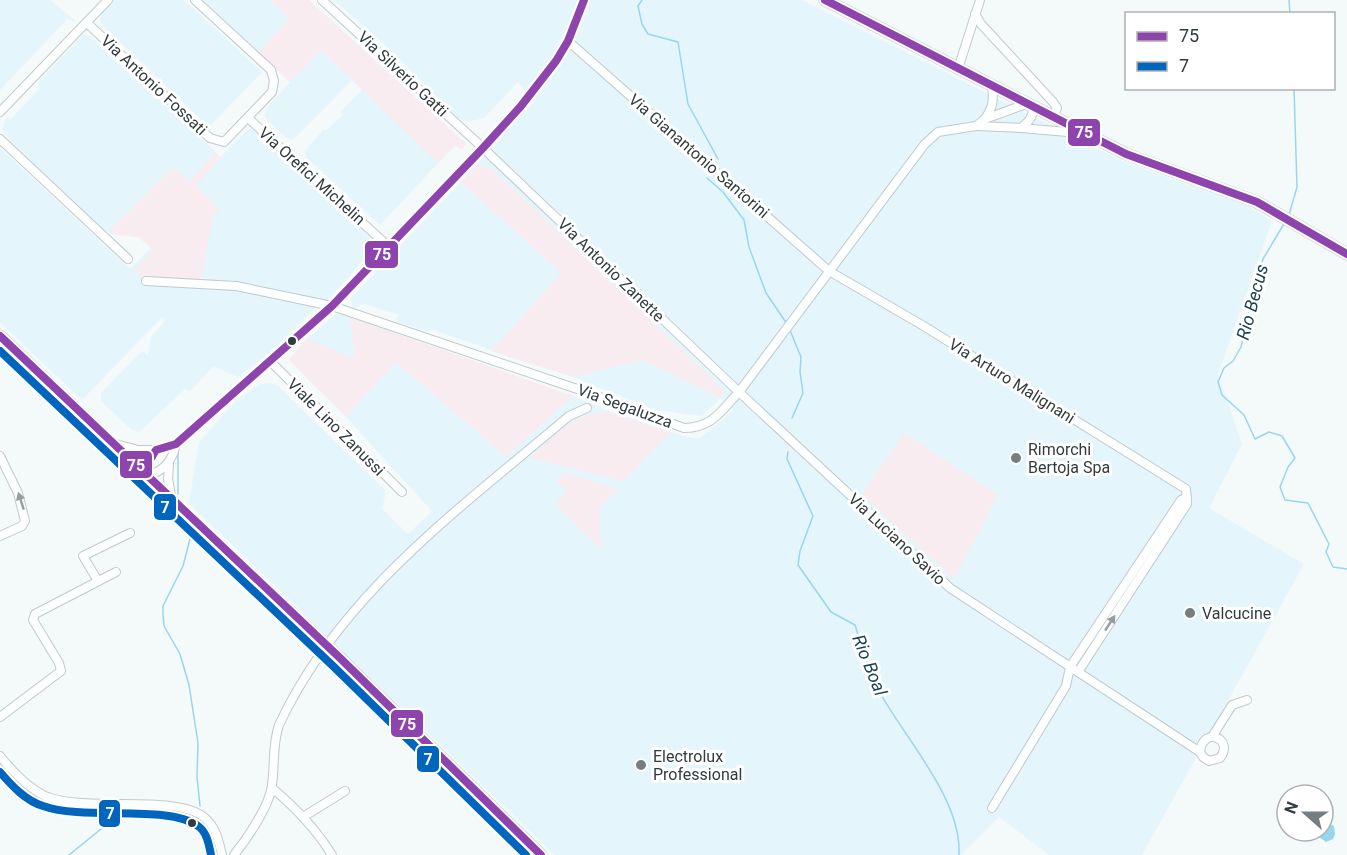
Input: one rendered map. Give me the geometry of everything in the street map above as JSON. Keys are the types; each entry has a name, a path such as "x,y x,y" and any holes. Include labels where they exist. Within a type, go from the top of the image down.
{"main road":[{"path":"825,0 1126,154 1257,202 1347,254"},
{"path":"0,336 144,475 326,644 542,855"}],"street":[{"path":"0,112 108,0"},
{"name":"Via Orefici Michelin","path":"195,0 271,70 274,81 272,92 248,118 389,247"},
{"name":"Via Silverio Gatti","path":"322,0 483,148"},
{"path":"111,443 138,450 156,450 176,444 332,306 483,148 528,97 568,42 584,0"},
{"path":"958,69 980,0"},
{"path":"975,14 981,24 1053,102 1057,108 1053,118"},
{"name":"Via Antonio Fossati","path":"87,23 210,138 224,142 248,118"},
{"name":"Via Gianantonio Santorini","path":"568,42 829,271"},
{"path":"985,118 992,109 994,101 992,87"},
{"path":"1021,128 1033,115 1030,106"},
{"name":"Via Segaluzza","path":"975,126 985,118 1030,106"},
{"name":"Via Segaluzza","path":"146,281 236,286 332,306 589,393 684,428 698,428 711,422 739,392 924,145 938,132 975,126 1085,134"},
{"path":"0,140 128,260"},
{"name":"Via Antonio Zanette","path":"483,148 739,392"},
{"name":"Via Arturo Malignani","path":"829,271 932,331 1186,489 1187,497"},
{"name":"Viale Lino Zanussi","path":"270,362 402,492"},
{"name":"Via Luciano Savio","path":"739,392 950,588 1189,744 1201,748 1203,757 1209,761 1221,758 1224,754 1223,742 1212,737"},
{"path":"234,855 258,817 272,788 274,737 285,713 326,644 406,554 569,416 587,408"},
{"path":"172,501 168,479 169,464 176,444"},
{"path":"144,475 156,450"},
{"path":"0,456 18,493 25,521 22,526 0,536"},
{"path":"144,475 159,472 169,464"},
{"path":"992,808 1066,686 1079,673 1187,504 1187,497 1181,500 1070,667 1066,686"},
{"path":"98,581 83,556 130,533"},
{"path":"0,717 61,671 59,663 33,620 35,614 116,572"},
{"path":"1201,748 1206,739 1212,737 1232,705 1247,700"},
{"path":"0,756 34,789 58,800 174,807 203,815 214,829 222,855"},
{"path":"272,788 303,817 332,855"},
{"path":"303,817 345,791"}],"shaded area":[{"path":"0,0 50,0 77,22 67,19 0,90"},
{"path":"110,0 184,0 262,72 209,127 100,23 101,14 113,3"},
{"path":"203,0 309,0 466,144 461,149 455,145 380,225 306,157 305,151 323,130 343,115 341,111 362,90 352,80 293,140 288,139 265,117 265,113 290,82"},
{"path":"270,0 309,0 466,144 461,149 455,145 438,163 321,50 290,82 258,52 290,19"},
{"path":"334,0 802,0 1124,162 1247,205 1272,221 1218,374 1242,444 1209,508 1304,564 1142,855 1049,855 999,817 961,855 555,855 189,503 199,442 238,399 261,384 270,383 278,386 386,491 382,509 408,534 432,511 346,417 289,360 308,338 336,314 350,317 689,438 699,438 733,410 720,398 702,416 656,410 573,377 430,329 428,332 395,321 399,315 362,303 357,308 353,307 351,298 534,102 518,82 484,118 467,122 457,117 392,51"},
{"path":"84,34 90,36 221,157 247,130 252,128 257,131 375,242 373,249 330,298 315,308 268,354 238,377 214,366 189,392 185,389 139,432 132,430 101,401 101,393 142,351 148,356 151,337 165,321 162,317 82,400 0,322 0,148 130,269 151,248 139,237 111,234 103,228 32,162 2,129 7,117 10,120 41,87 38,83"},
{"path":"215,152 221,158 196,185 222,212 213,214 201,280 142,279 135,270 153,250 139,237 117,235 110,230 173,167 190,181"},
{"path":"477,164 493,170 726,392 720,398 643,360 573,377 491,351 561,273 461,182"},
{"path":"350,317 573,396 506,457 396,362 346,417 289,360 308,338 355,359"},
{"path":"607,412 670,432 623,481 530,458 561,430 582,416"},
{"path":"904,433 998,495 954,579 862,494"},
{"path":"565,473 619,489 599,508 601,550 555,504 567,491 556,481"}],"waterway":[{"name":"Rio Boal","path":"642,0 638,6 642,24 648,34 678,42 688,104 718,159"},
{"name":"Rio Becus","path":"1289,0 1290,12"},
{"name":"Rio Becus","path":"1289,215 1297,187 1294,90"},
{"name":"Rio Boal","path":"707,178 723,192 744,220 749,247 766,293 787,324"},
{"name":"Rio Becus","path":"1285,222 1263,259 1241,347 1233,361 1224,368 1218,382 1222,395 1244,415 1255,439 1269,432 1282,436 1295,458 1288,467 1280,487 1285,500 1308,503 1329,544 1326,552 1333,567 1347,569"},
{"name":"Rio Boal","path":"789,328 801,357 800,372 803,393 792,418"},
{"name":"Rio Boal","path":"788,452 787,459 813,516 800,551 798,565 831,612 855,625 868,667 879,691 942,791 957,834 959,855"},
{"path":"178,453 178,494"},
{"path":"186,520 191,535 183,566 163,606 163,615 164,626 180,654 189,685 198,743 197,777 200,806"},
{"path":"69,855 124,813 190,820 195,818"}],"transit line":[{"name":"75","path":"142,473 156,450 176,444 332,306 483,148 521,106 556,61 568,41 584,0"},
{"name":"75","path":"825,0 1126,154 1257,202 1347,254"},
{"name":"75","path":"0,336 340,658 541,855"},
{"name":"7","path":"0,351 333,666 526,855"},
{"name":"7","path":"0,772 25,797 43,806 81,812 147,814 184,819 204,832 211,855"}],"place":[{"name":"Rimorchi Bertoja Spa","path":"1016,458"},
{"name":"Valcucine","path":"1190,613"},
{"name":"Electrolux Professional","path":"641,765"}]}
